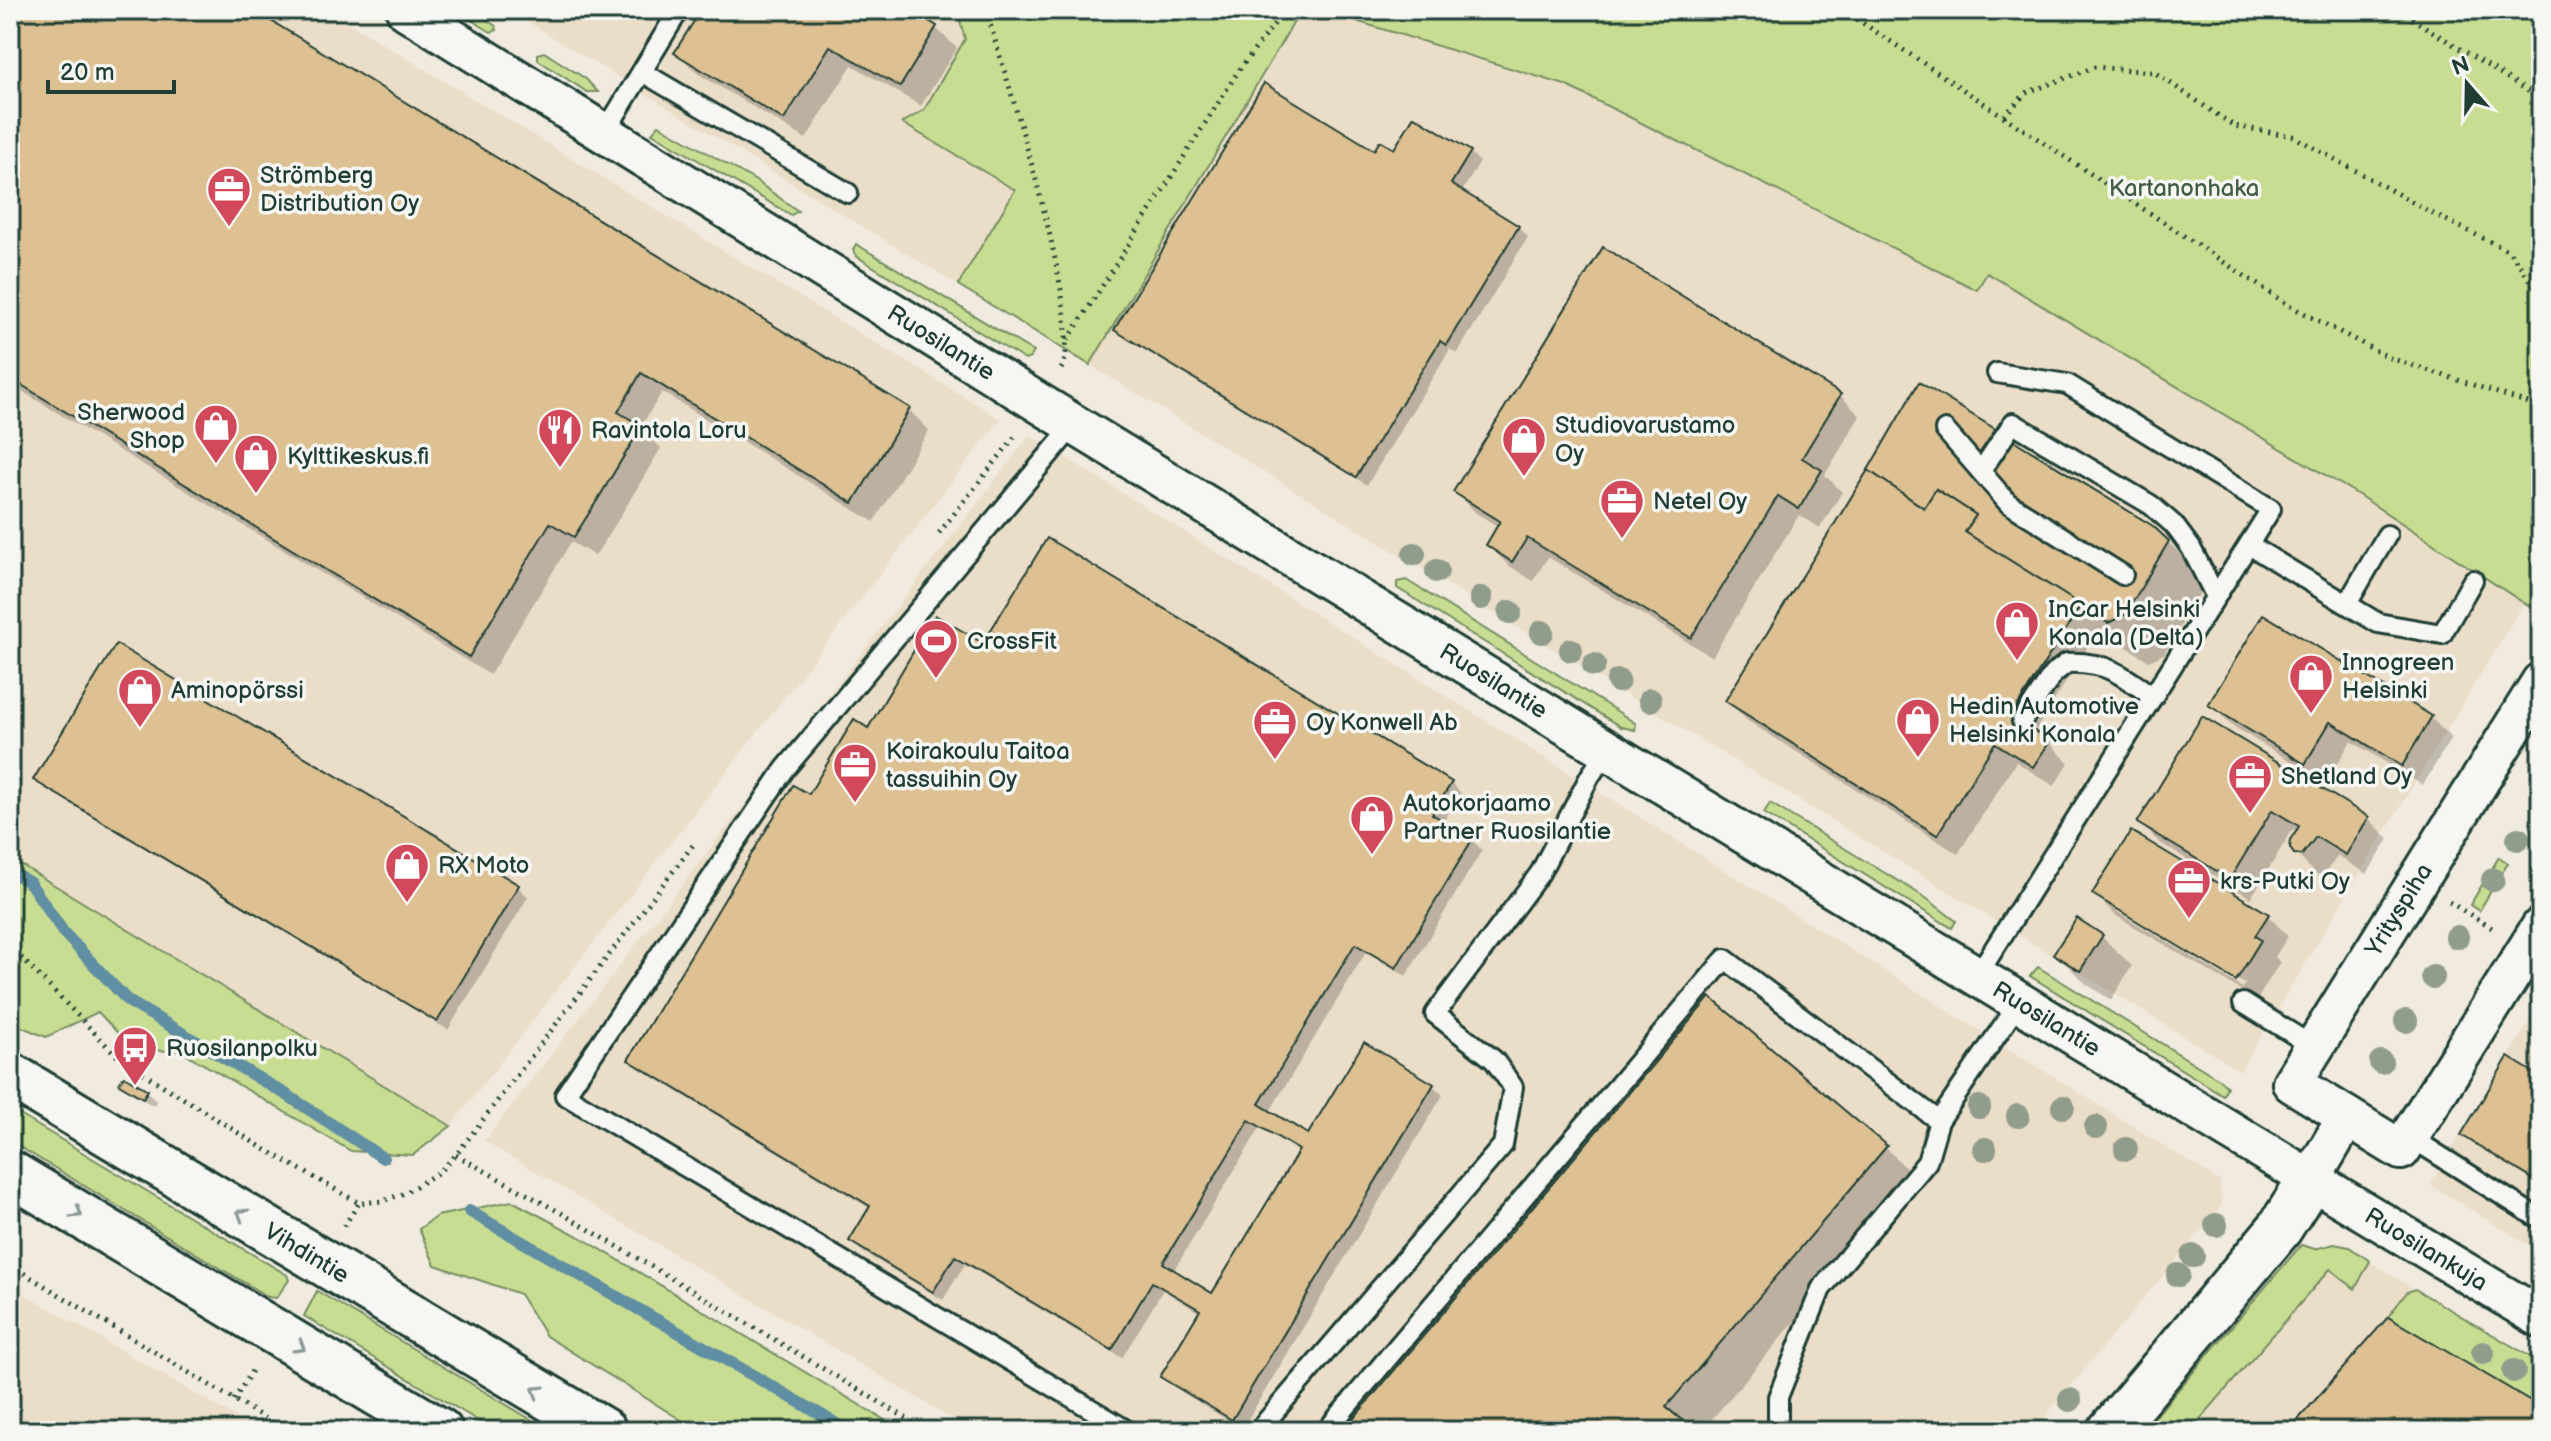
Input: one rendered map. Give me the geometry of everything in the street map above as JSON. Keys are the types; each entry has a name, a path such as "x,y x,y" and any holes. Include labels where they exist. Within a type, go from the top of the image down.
{"main road":[{"name":"Vihdintie","path":"10,1075 604,1431"},
{"path":"10,1173 440,1431"},
{"path":"2110,1431 2280,1228 2311,1179"}],"street":[{"name":"Ruosilantie","path":"406,10 1074,425 2311,1179"},
{"name":"Yrityspiha","path":"2410,1137 2401,1150 2292,1083 2541,682"},
{"path":"2410,1137 2541,927"},
{"path":"2311,1179 2347,1117"},
{"name":"Ruosilankuja","path":"2311,1179 2541,1318"}],"lane":[{"path":"604,134 679,10"},
{"path":"642,72 848,193"},
{"path":"1977,976 2271,509 2067,384 1997,373"},
{"path":"1981,471 2013,423 2151,505 2174,525 2191,548 2216,597"},
{"path":"1074,425 785,769 565,1095 1128,1431"},
{"path":"1945,430 2008,503 2123,575"},
{"path":"2347,604 2387,535"},
{"path":"2249,545 2378,623 2442,634 2473,580"},
{"path":"2022,721 2053,674 2067,663 2095,663 2108,668 2153,697"},
{"path":"1258,1431 1503,1145 1513,1087 1494,1060 1435,1014 1540,873 1590,776 1608,750"},
{"path":"1326,1431 1725,959 1939,1121"},
{"path":"1778,1431 1778,1397 1821,1289 1927,1162 1939,1121 2019,1002"},
{"path":"2243,1003 2314,1047"},
{"path":"2410,1137 2541,1220"}],"path":[{"path":"986,10 1050,234 1068,341 1064,364"},
{"path":"1068,341 1239,70 1285,10"},
{"path":"1843,10 2290,306 2390,358 2541,407"},
{"path":"2398,10 2541,99"},
{"path":"2004,116 2026,93 2095,67 2154,72 2234,126 2293,136 2432,213 2509,251 2535,286 2541,307"},
{"path":"2535,615 2541,605"},
{"path":"2436,894 2503,935"},
{"path":"10,946 119,1058 261,1147 359,1203 383,1201 405,1193 432,1178 456,1155 563,1214 928,1431"},
{"path":"10,1265 286,1431"},
{"path":"267,1431 272,1423"}],"shaded area":[{"path":"10,10 327,10 1001,419 451,1126 10,858"},
{"path":"508,10 954,10 958,13 965,39 924,110 903,123 1015,190 958,285"},
{"path":"1301,10 1320,10 1565,85 1976,290 1987,273 2357,494 2524,603 2240,1071 1090,365"},
{"path":"1030,435 2220,1181 2222,1205 2033,1431 973,1431 484,1141"},
{"path":"2541,1003 2541,1253 2430,1185"},
{"path":"2344,1245 2541,1370 2541,1431 2152,1431 2307,1249"},
{"path":"10,1285 259,1431 10,1431"}],"green space":[{"path":"455,10 472,10 496,26 497,30 491,32"},
{"path":"954,10 1301,10 1090,365 958,285 1015,190 902,123 924,110 965,39 958,13"},
{"name":"Kartanonhaka","path":"1320,10 2541,10 2541,611 2357,494 1987,273 1977,290 1565,85"},
{"path":"544,52 586,79 598,92 587,92 538,60 538,54"},
{"path":"659,125 756,181 798,211 791,215 652,133"},
{"path":"856,244 1034,352 1025,360 856,256 853,250"},
{"path":"1406,580 1623,715 1636,724 1635,730 1621,727 1397,588 1397,582"},
{"path":"1770,803 1926,898 1956,921 1952,928 1764,813"},
{"path":"2499,857 2508,863 2479,911 2470,905"},
{"path":"10,858 451,1126 413,1155 351,1151 181,1051 134,1050 98,1012 46,1037 10,1022"},
{"path":"2038,967 2219,1079 2227,1087 2223,1095 2030,976"},
{"path":"10,1109 287,1275 289,1280 276,1298 268,1297 10,1141"},
{"path":"512,1201 582,1238 903,1431 699,1431 546,1336 520,1294 435,1265 419,1229 437,1216"},
{"path":"2334,1244 2349,1247 2370,1261 2355,1289 2330,1269 2190,1431 2143,1431 2301,1245 2315,1249"},
{"path":"2415,1289 2541,1363 2541,1381 2529,1400 2388,1317 2407,1292"},
{"path":"317,1291 550,1431 495,1431 304,1316"}],"building":[{"path":"10,10 253,10 910,408 853,503 641,373 618,412 642,426 598,499 574,537 550,523 469,657 10,378"},
{"path":"701,10 911,10 937,26 900,87 830,46 784,120 674,53"},
{"path":"1264,83 1374,150 1380,141 1394,149 1414,116 1471,151 1451,184 1519,226 1446,345 1440,341 1356,477 1114,330"},
{"path":"1603,247 1841,394 1802,458 1822,470 1799,509 1778,496 1691,638 1527,538 1512,562 1486,545 1500,521 1453,492"},
{"path":"1919,382 2153,526 2169,541 2125,615 2108,623 1965,532 1976,515 1936,489 1924,508 1868,470"},
{"path":"1868,470 1924,508 1936,489 1976,515 1965,532 2081,605 2011,716 2050,741 2033,767 1995,743 1937,835 1725,701"},
{"path":"1047,538 1452,782 1432,814 1473,838 1396,968 1355,944 1259,1104 1308,1134 1364,1042 1434,1084 1232,1420 1160,1377 1200,1310 1152,1282 1112,1350 955,1256 933,1292 849,1241 870,1206 628,1060 793,785 809,794 854,719 868,728 935,615 983,643","holes":["1249,1120 1299,1150 1212,1293 1163,1263"]},
{"path":"2263,614 2432,716 2402,766 2330,722 2305,764 2208,705"},
{"path":"116,644 519,885 437,1022 33,780"},
{"path":"2202,716 2369,817 2346,855 2316,837 2302,855 2294,854 2290,848 2291,840 2299,826 2272,810 2230,879 2137,823"},
{"path":"2131,831 2269,914 2255,936 2261,940 2236,981 2092,894"},
{"path":"2077,918 2103,935 2080,971 2053,954"},
{"path":"1710,997 1887,1146 1666,1407 1695,1431 1343,1431"},
{"path":"2508,1057 2541,1077 2541,1184 2461,1135"},
{"path":"124,1076 148,1090 143,1098 119,1084"},
{"path":"2388,1317 2541,1407 2541,1431 2288,1431"}],"waterway":[{"path":"10,871 30,883 64,933 128,1001 287,1095 383,1158"},
{"path":"469,1211 849,1431"}],"place":[{"name":"Strömberg Distribution Oy","path":"229,228"},
{"name":"Sherwood Shop","path":"216,465"},
{"name":"Ravintola Loru","path":"560,469"},
{"name":"Studiovarustamo Oy","path":"1524,478"},
{"name":"Kylttikeskus.fi","path":"256,495"},
{"name":"Netel Oy","path":"1622,540"},
{"name":"InCar Helsinki Konala (Delta)","path":"2017,662"},
{"name":"CrossFit","path":"936,680"},
{"name":"Innogreen Helsinki","path":"2311,715"},
{"name":"Aminopörssi","path":"140,729"},
{"name":"Hedin Automotive Helsinki Konala","path":"1918,759"},
{"name":"Oy Konwell Ab","path":"1275,761"},
{"name":"Koirakoulu Taitoa tassuihin Oy","path":"855,804"},
{"name":"Shetland Oy","path":"2250,815"},
{"name":"Autokorjaamo Partner Ruosilantie","path":"1372,856"},
{"name":"RX Moto","path":"407,904"},
{"name":"krs-Putki Oy","path":"2189,920"},
{"name":"Ruosilanpolku","path":"135,1087"}]}
